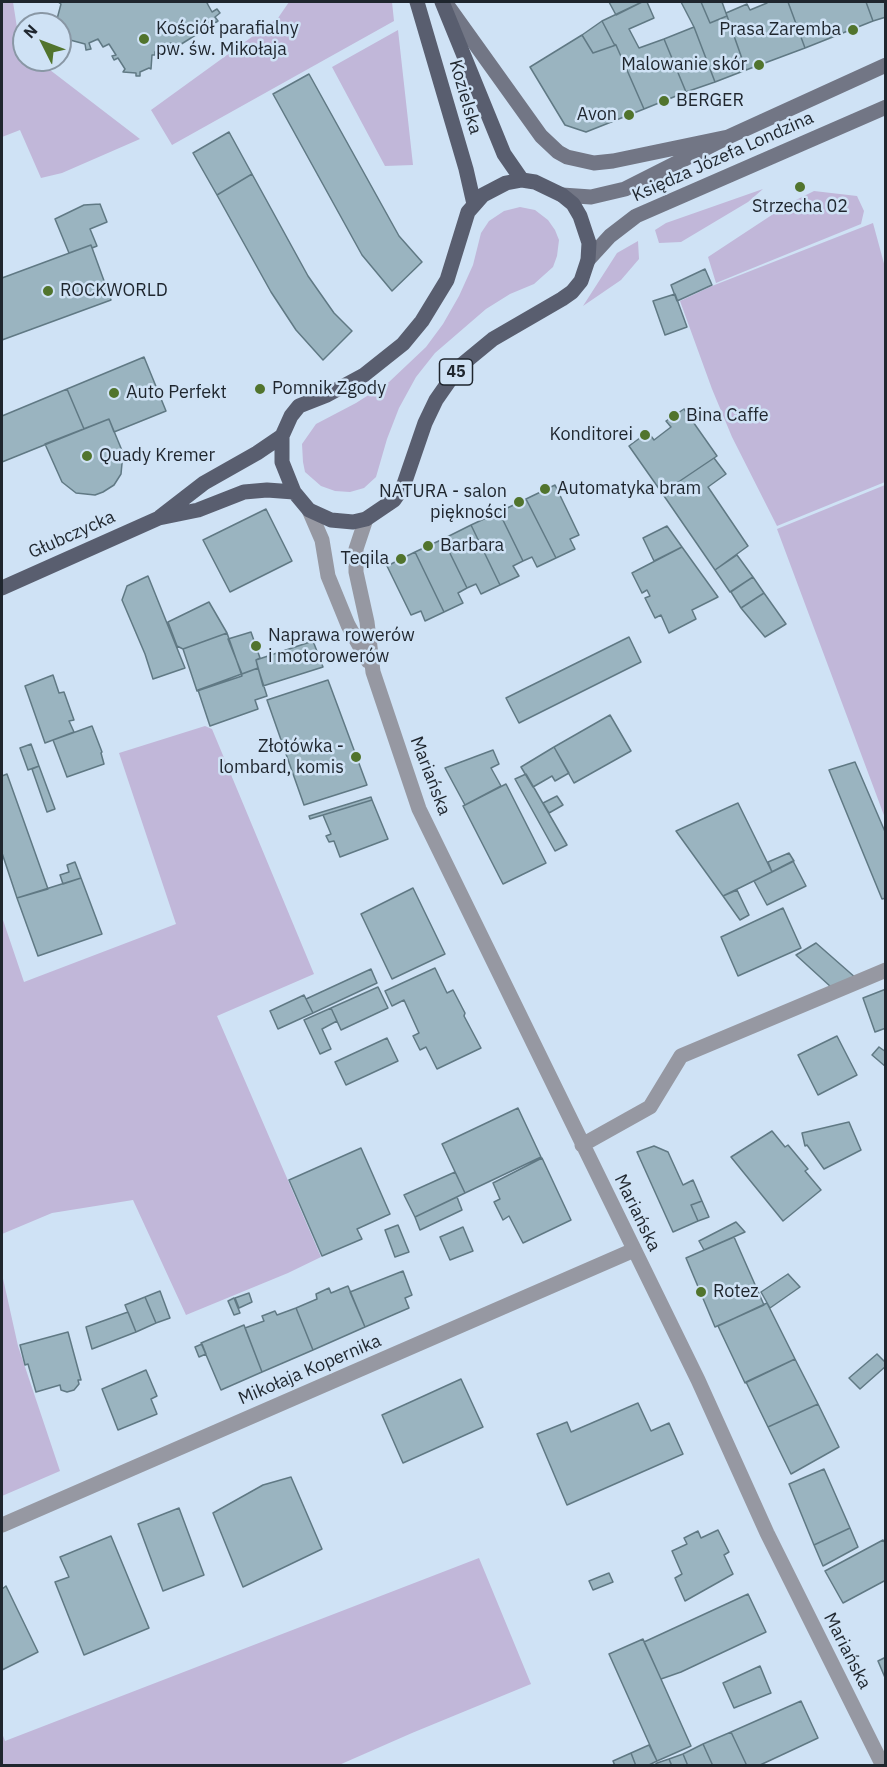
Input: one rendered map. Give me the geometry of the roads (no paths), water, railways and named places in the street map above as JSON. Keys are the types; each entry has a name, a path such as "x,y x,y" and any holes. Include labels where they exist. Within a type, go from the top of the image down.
{"main road":[{"name":"Kozielska","path":"417,2 466,169 474,204"},
{"name":"Kozielska","path":"444,2 500,145 522,180"},
{"path":"444,2 541,136 567,157 594,163 613,161 728,137"},
{"name":"Księdza Józefa Londzina","path":"728,137 885,65"},
{"name":"Księdza Józefa Londzina","path":"588,260 610,236 636,216 885,107"},
{"path":"562,195 591,197 625,189 728,137"},
{"path":"366,519 353,522 331,520 309,510 294,492 282,462 282,436 291,416 299,406 327,395 364,375 404,344 422,321 447,280 468,212 474,204 495,188 522,180"},
{"name":"45","path":"366,519 394,500 403,487 436,400 459,368 493,339 572,292 581,281 588,260 589,243 586,229 573,204 562,195 535,182 522,180"},
{"name":"Głubczycka","path":"159,518 204,483 282,436"},
{"name":"Głubczycka","path":"2,588 159,518 198,510 244,492 267,490 294,492"}],"street":[{"name":"Mariańska","path":"309,510 322,540 328,576 348,624 373,672 419,809 698,1380 767,1533 883,1766"},
{"name":"Mariańska","path":"366,519 356,549 356,572 367,622 373,672"},
{"path":"582,1145 650,1107 681,1056 885,970"},
{"name":"Mikołaja Kopernika","path":"2,1525 634,1250"}],"place":[{"name":"Prasa Zaremba","path":"853,30"},
{"name":"Kościół parafialny pw. św. Mikołaja","path":"144,39"},
{"name":"Malowanie skór","path":"759,65"},
{"name":"BERGER","path":"664,101"},
{"name":"Avon","path":"629,115"},
{"name":"Strzecha 02","path":"800,187"},
{"name":"ROCKWORLD","path":"48,291"},
{"name":"Pomnik Zgody","path":"260,389"},
{"name":"Auto Perfekt","path":"114,393"},
{"name":"Bina Caffe","path":"674,416"},
{"name":"Konditorei","path":"645,435"},
{"name":"Quady Kremer","path":"87,456"},
{"name":"Automatyka bram","path":"545,489"},
{"name":"NATURA - salon piękności","path":"519,502"},
{"name":"Barbara","path":"428,546"},
{"name":"Teqila","path":"401,559"},
{"name":"Naprawa rowerów i motorowerów","path":"256,646"},
{"name":"Złotówka - lombard, komis","path":"356,757"},
{"name":"Rotez","path":"701,1292"}]}
